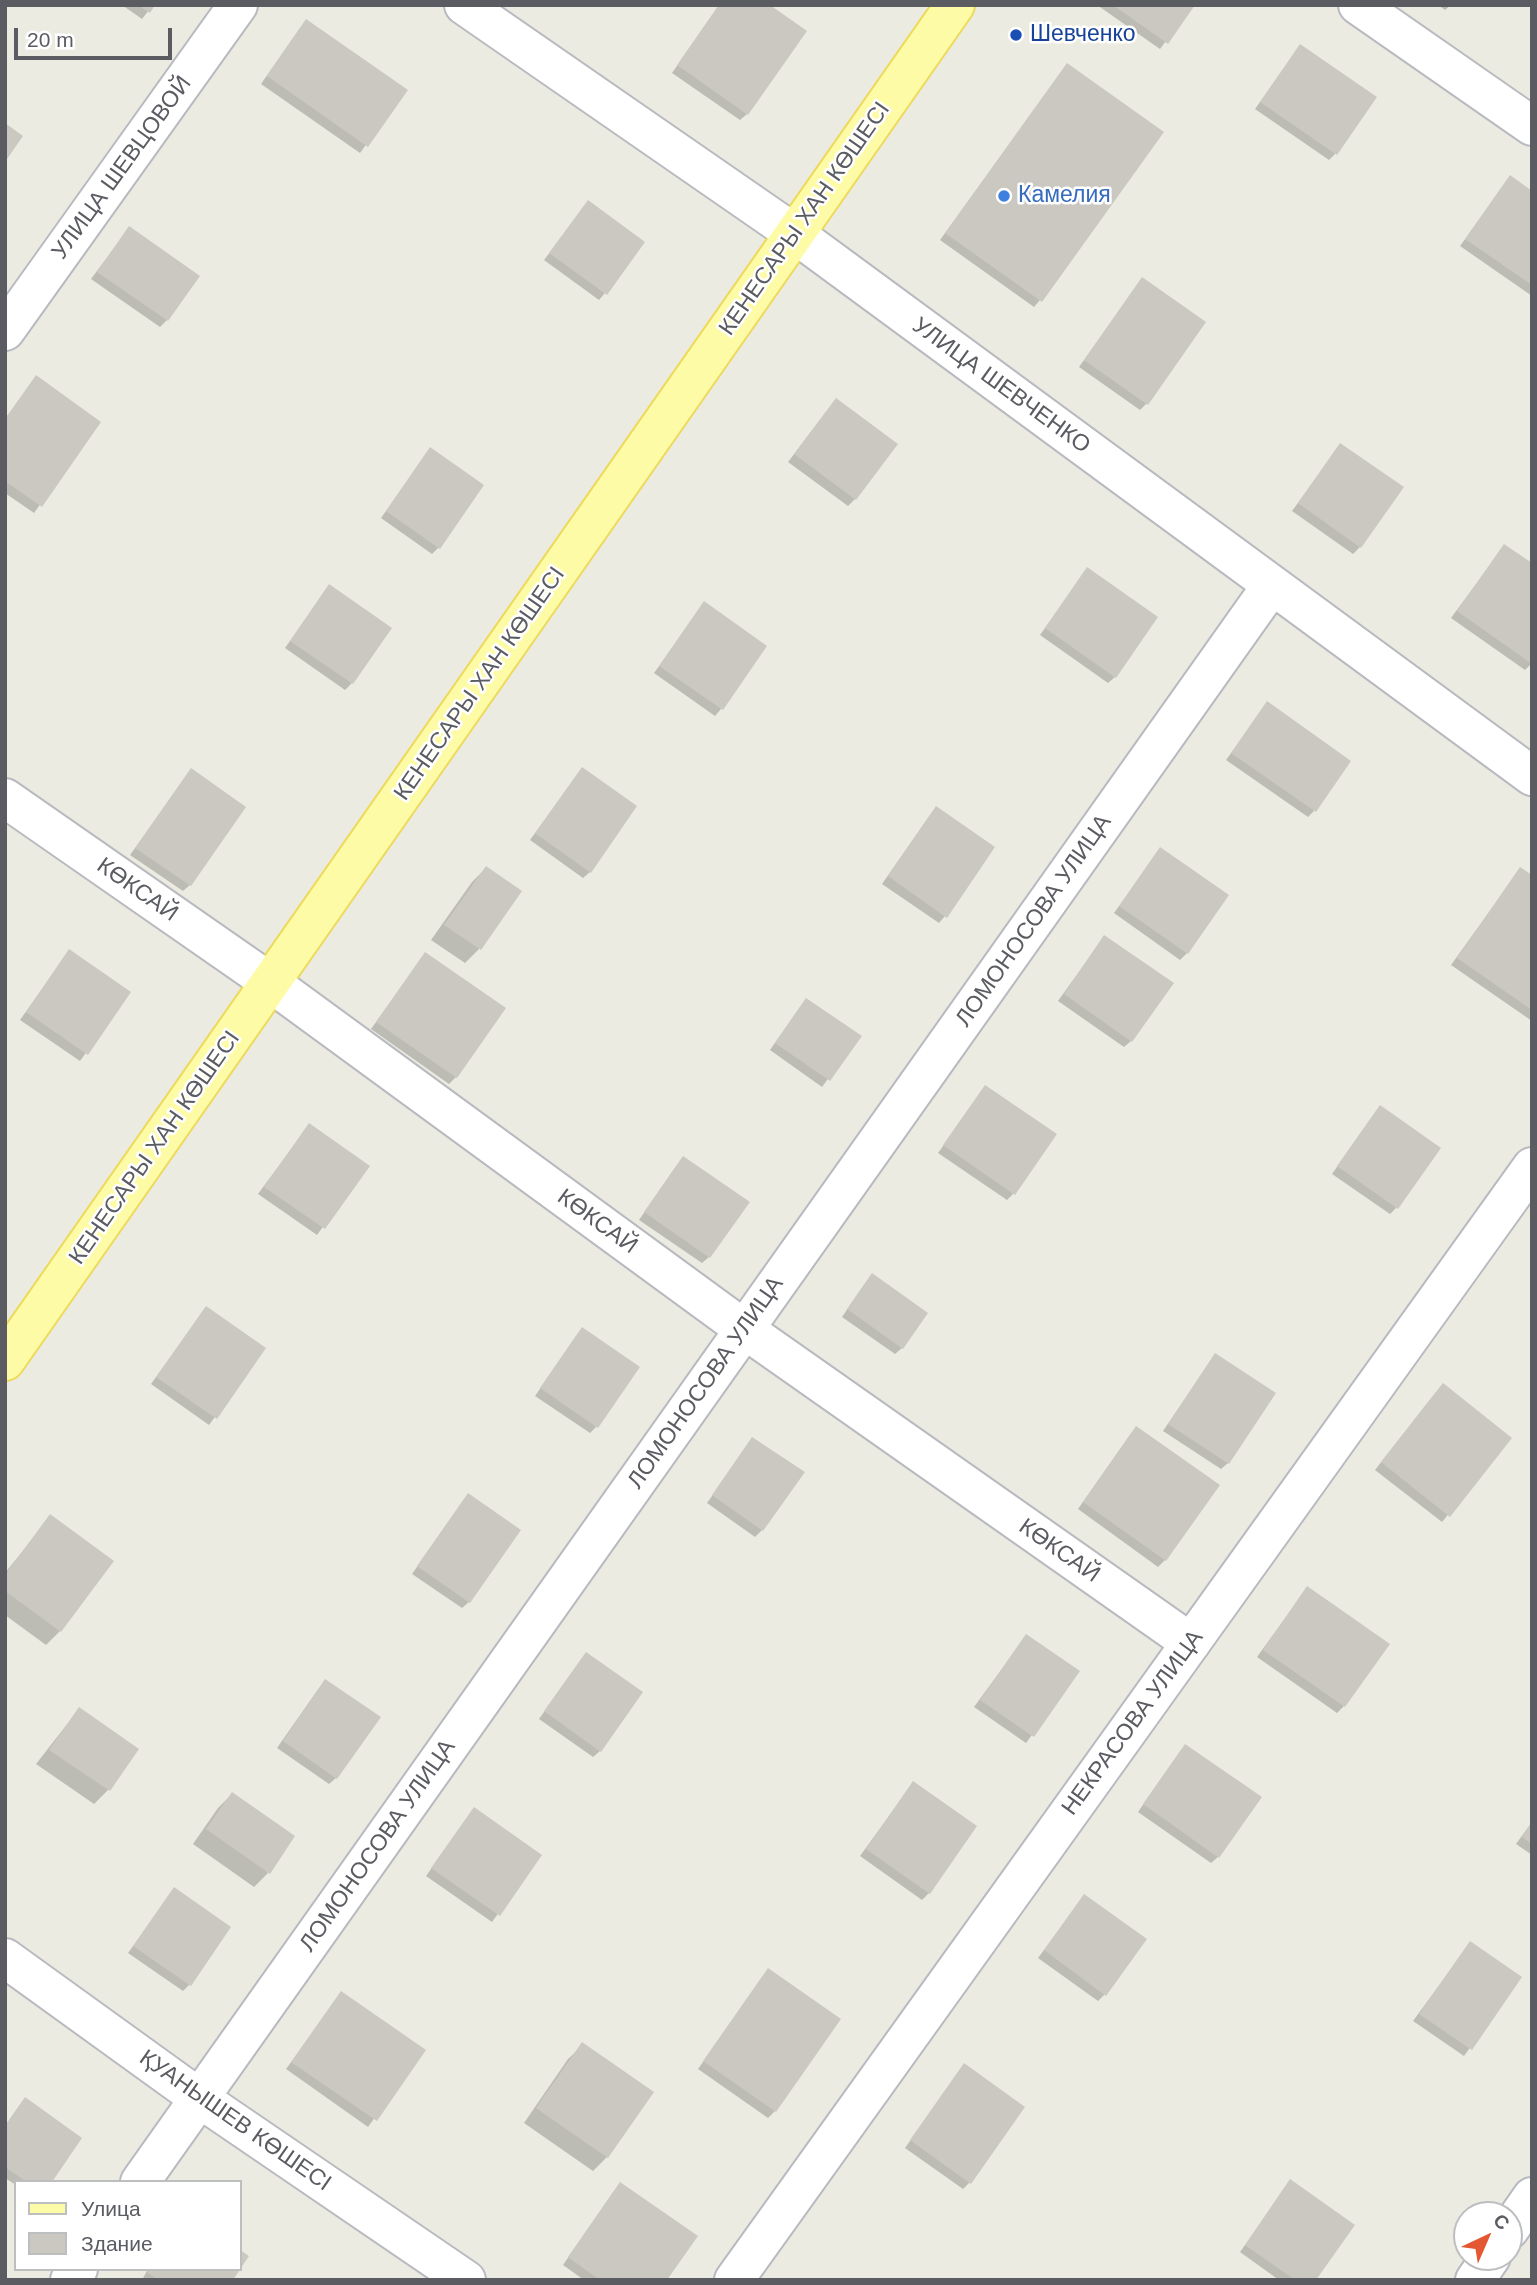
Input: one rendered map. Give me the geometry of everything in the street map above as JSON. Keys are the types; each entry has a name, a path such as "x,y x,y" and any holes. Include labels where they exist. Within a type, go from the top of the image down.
{"main road":[{"name":"КЕНЕСАРЫ ХАН КӨШЕСІ","path":"5,1362 955,5"}],"street":[{"name":"УЛИЦА ШЕВЦОВОЙ","path":"5,331 238,5"},
{"name":"УЛИЦА ШЕВЧЕНКО","path":"464,5 795,234 1532,776"},
{"path":"1358,5 1532,126"},
{"name":"ЛОМОНОСОВА УЛИЦА","path":"141,2180 1272,585"},
{"name":"КӨКСАЙ","path":"5,798 271,983 744,1329 1191,1643"},
{"name":"НЕКРАСОВА УЛИЦА","path":"734,2280 1532,1167"},
{"name":"ҚУАНЫШЕВ КӨШЕСІ","path":"5,1958 199,2098 466,2280"}],"building":[{"path":"138,5 155,5 150,13"},
{"path":"719,5 770,5 807,31 748,115 677,65"},
{"path":"1113,5 1195,5 1168,44"},
{"path":"306,19 408,90 368,147 267,76"},
{"path":"1300,44 1377,97 1337,155 1260,102"},
{"path":"1067,63 1164,132 1042,302 945,233"},
{"path":"5,123 23,136 5,162"},
{"path":"1510,175 1532,191 1532,285 1465,239"},
{"path":"588,200 645,242 607,295 549,253"},
{"path":"129,226 200,276 168,321 97,272"},
{"path":"1142,277 1206,322 1148,405 1084,360"},
{"path":"36,375 101,422 42,507 5,481 5,419"},
{"path":"836,398 898,444 856,500 794,454"},
{"path":"1340,443 1404,487 1361,548 1298,503"},
{"path":"430,447 484,485 440,549 386,511"},
{"path":"1504,544 1532,563 1532,664 1457,611"},
{"path":"1087,567 1158,617 1116,678 1045,628"},
{"path":"329,584 392,628 353,684 290,641"},
{"path":"704,601 767,646 723,710 659,666"},
{"path":"1267,701 1351,761 1316,812 1231,753"},
{"path":"582,767 637,806 591,873 535,833"},
{"path":"191,768 246,807 191,886 135,848"},
{"path":"936,806 995,847 947,918 888,876"},
{"path":"1160,847 1229,895 1188,954 1119,906"},
{"path":"486,866 522,891 481,950 444,925"},
{"path":"1520,867 1532,875 1532,1010 1457,958"},
{"path":"1104,935 1174,983 1132,1042 1064,994"},
{"path":"69,949 131,992 88,1055 26,1012"},
{"path":"425,952 506,1008 457,1078 376,1022"},
{"path":"806,998 862,1036 830,1081 775,1043"},
{"path":"985,1085 1057,1134 1015,1195 943,1145"},
{"path":"1380,1105 1441,1148 1398,1209 1337,1166"},
{"path":"309,1123 370,1166 325,1229 264,1187"},
{"path":"683,1156 750,1202 710,1258 644,1212"},
{"path":"872,1273 928,1313 903,1349 847,1309"},
{"path":"206,1306 266,1348 217,1419 156,1377"},
{"path":"582,1327 640,1367 598,1428 540,1388"},
{"path":"1215,1353 1276,1393 1229,1464 1168,1424"},
{"path":"1443,1383 1512,1438 1450,1517 1381,1462"},
{"path":"1136,1426 1220,1485 1166,1561 1083,1502"},
{"path":"752,1437 805,1472 763,1531 712,1495"},
{"path":"468,1493 521,1530 470,1603 417,1566"},
{"path":"50,1514 114,1561 61,1632 5,1591 5,1575"},
{"path":"1307,1586 1390,1644 1345,1707 1263,1650"},
{"path":"1026,1634 1080,1671 1034,1737 980,1700"},
{"path":"586,1652 643,1692 601,1752 544,1711"},
{"path":"325,1679 381,1717 337,1779 283,1741"},
{"path":"79,1707 139,1749 110,1791 49,1750"},
{"path":"1185,1744 1262,1797 1219,1858 1143,1804"},
{"path":"913,1781 977,1826 930,1894 866,1849"},
{"path":"232,1792 295,1836 270,1874 206,1829"},
{"path":"474,1807 542,1855 500,1916 431,1868"},
{"path":"1532,1822 1532,1844 1522,1837"},
{"path":"174,1887 231,1927 191,1986 133,1946"},
{"path":"1084,1894 1147,1939 1106,1996 1044,1950"},
{"path":"1470,1941 1522,1977 1472,2050 1419,2014"},
{"path":"768,1968 841,2019 776,2112 703,2061"},
{"path":"341,1991 426,2050 377,2121 291,2062"},
{"path":"582,2042 654,2092 608,2158 536,2108"},
{"path":"964,2063 1025,2107 971,2184 910,2140"},
{"path":"25,2097 82,2138 53,2180 24,2180 5,2167 5,2126"},
{"path":"1290,2179 1355,2225 1316,2280 1295,2280 1245,2245"},
{"path":"620,2182 698,2236 667,2280 600,2280 568,2257"},
{"path":"242,2251 249,2256 242,2266"},
{"path":"239,2271 233,2280 158,2280 147,2272"}],"place":[{"name":"Шевченко","path":"1016,35"},
{"name":"Камелия","path":"1004,196"}]}
